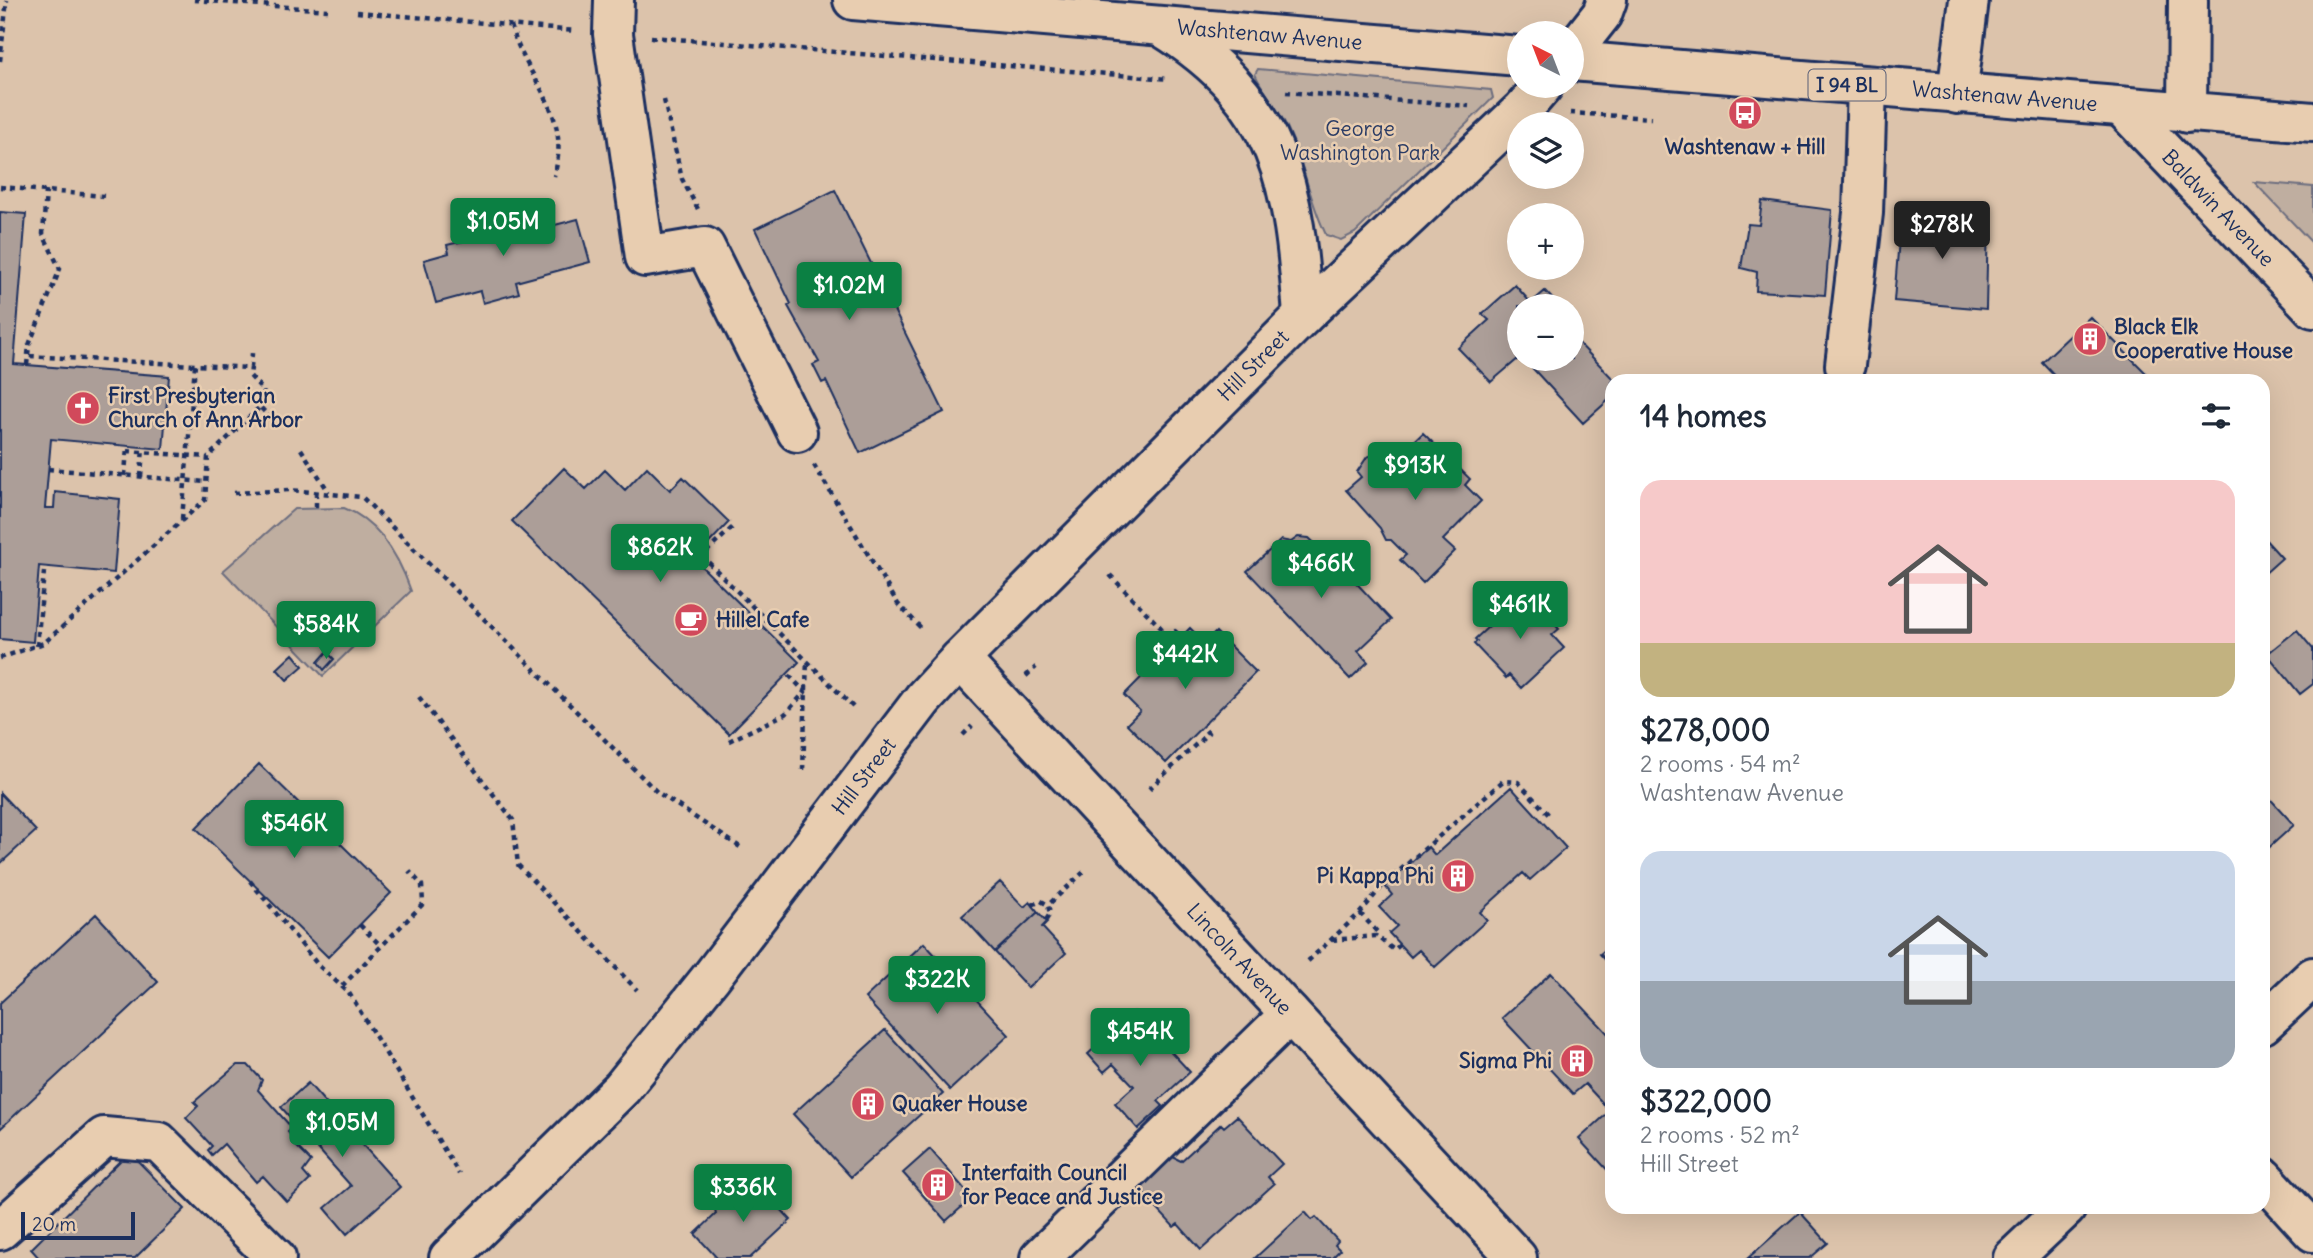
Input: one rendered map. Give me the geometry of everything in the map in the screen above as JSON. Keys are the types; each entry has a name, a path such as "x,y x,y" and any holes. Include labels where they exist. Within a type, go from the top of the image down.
{"street":[{"name":"Washtenaw Avenue","path":"853,0 1507,54"},
{"path":"1584,37 1602,14 1607,0"},
{"path":"1956,94 1969,0"},
{"path":"2187,113 2188,0"},
{"path":"614,17 645,257 705,247 797,432"},
{"name":"Hill Street","path":"1162,27 1185,41 1219,71 1270,138 1285,176 1296,223 1304,316"},
{"name":"Washtenaw Avenue","path":"1584,62 2313,122"},
{"path":"1845,365 1863,213 1867,86"},
{"name":"Hill Street","path":"449,1258 622,1088 712,976 923,699 960,659 1304,316 1523,110 1554,99"},
{"name":"Baldwin Avenue","path":"2123,108 2313,308"},
{"name":"Lincoln Avenue","path":"960,659 1517,1258"},
{"path":"2270,1017 2313,977"},
{"path":"1040,1258 1290,1014"},
{"path":"0,1230 104,1138 159,1142 276,1258"},
{"path":"2270,1185 2313,1232"},
{"path":"2013,1258 2060,1214"}],"path":[{"path":"0,61 7,0"},
{"path":"194,0 328,10"},
{"path":"357,12 512,25 614,17 1174,80"},
{"path":"512,25 557,120 559,144 554,176"},
{"path":"1273,91 1473,106"},
{"path":"1554,99 1651,118"},
{"path":"0,187 104,196"},
{"path":"27,365 29,345 60,269 43,234 46,191"},
{"path":"0,658 37,647 205,500 208,457 265,402 262,390 250,376 252,353"},
{"path":"28,356 251,368"},
{"path":"182,520 195,365"},
{"path":"261,408 281,428"},
{"path":"125,476 127,449 208,457"},
{"path":"300,449 330,492"},
{"path":"141,477 143,450"},
{"path":"48,469 206,482"},
{"path":"316,492 316,508"},
{"path":"234,493 330,492 362,497 657,792 743,849"},
{"path":"732,528 702,556 853,707"},
{"path":"37,647 44,572"},
{"path":"1110,575 1167,634 1175,631 1182,638"},
{"path":"803,770 807,660"},
{"path":"788,674 805,692"},
{"path":"729,741 785,714 805,692"},
{"path":"419,697 513,820 518,865 637,990"},
{"path":"963,735 972,726"},
{"path":"1149,789 1208,733 1202,726"},
{"path":"1308,961 1360,913 1384,884 1503,781 1518,782 1549,816"},
{"path":"1048,905 1087,869"},
{"path":"342,986 423,904 422,885 409,871"},
{"path":"250,881 318,965 342,986 459,1174"},
{"path":"1032,905 1041,901 1048,905 1050,914 1046,920"},
{"path":"1360,913 1394,950 1400,945"},
{"path":"360,925 382,946"},
{"path":"1331,940 1365,935 1383,939"}],"green space":[{"name":"George Washington Park","path":"1258,69 1491,90 1493,98 1355,233 1341,240 1326,235 1292,138 1255,74"},
{"path":"2254,182 2313,187 2313,244"},
{"path":"344,508 368,522 386,542 394,553 411,591 323,676 223,571 294,509"}],"building":[{"path":"835,190 944,412 860,453 826,381 822,383 813,365 819,362 788,306 791,304 755,229"},
{"path":"1762,201 1832,210 1825,295 1756,291 1757,272 1741,268 1748,224 1759,225"},
{"path":"507,210 511,229 526,225 528,232 578,219 590,262 516,282 519,293 483,303 480,291 436,303 424,260 449,253 447,245 468,240 463,222"},
{"name":"First Presbyterian Church of Ann Arbor","path":"0,212 26,214 14,364 169,376 163,449 51,439 45,508 54,508 55,492 120,499 114,573 39,566 33,642 0,639"},
{"path":"1901,214 1988,220 1986,309 1894,301"},
{"path":"1515,285 1523,294 1507,294 1507,368 1491,382 1458,348 1489,320 1482,314"},
{"name":"Black Elk Cooperative House","path":"2090,317 2147,374 2053,374 2042,362"},
{"path":"1584,349 1608,374 1605,374 1605,403 1583,423 1535,371 1584,371"},
{"path":"1423,433 1470,479 1465,485 1481,501 1443,540 1455,551 1423,583 1400,560 1406,555 1391,540 1386,540 1380,528 1346,490 1361,477 1357,472 1367,457 1381,452 1389,457 1396,451 1404,451"},
{"path":"647,467 670,490 683,477 729,522 694,559 799,662 729,734 512,521 564,468 586,489 605,470 625,490"},
{"path":"1298,537 1309,538 1321,549 1327,546 1341,559 1346,572 1391,620 1358,651 1368,662 1350,679 1247,571 1281,540 1291,542"},
{"path":"2270,545 2282,558 2270,569"},
{"path":"1526,592 1559,629 1552,635 1564,648 1521,688 1509,675 1506,678 1474,644 1477,641 1475,639"},
{"path":"1190,628 1205,643 1216,632 1256,672 1166,763 1127,724 1140,711 1124,695"},
{"path":"2297,630 2313,649 2313,684 2300,694 2270,658 2270,652"},
{"path":"327,652 334,659 324,670 318,662"},
{"path":"293,654 303,666 287,680 277,669"},
{"path":"259,764 391,893 328,957 196,828"},
{"name":"Pi Kappa Phi","path":"1511,787 1566,848 1530,880 1523,873 1480,912 1487,920 1435,967 1419,950 1411,957 1389,933 1397,926 1379,907 1392,895 1385,886 1428,847 1435,855"},
{"path":"0,793 36,831 0,864"},
{"path":"2270,799 2294,825 2270,847"},
{"path":"1000,882 1024,907 1030,902 1038,912 995,952 962,916"},
{"path":"1038,912 1047,922 1042,927 1066,953 1028,988 995,952"},
{"path":"96,914 158,982 0,1129 0,1003"},
{"path":"924,943 1009,1035 950,1090 865,998"},
{"name":"Sigma Phi","path":"1551,973 1605,1031 1605,1106 1585,1084 1573,1094 1502,1018"},
{"path":"1134,1012 1190,1072 1158,1101 1163,1106 1138,1129 1115,1103 1134,1086 1113,1064 1104,1072 1088,1054"},
{"name":"Quaker House","path":"885,1030 943,1094 851,1177 793,1114"},
{"path":"237,1065 248,1065 262,1080 258,1090 292,1128 288,1132 294,1139 293,1143 311,1161 303,1172 310,1180 287,1202 263,1176 256,1182 224,1144 212,1155 208,1150 212,1146 186,1118 198,1106 194,1102"},
{"path":"308,1083 400,1187 347,1234 325,1208 351,1186 281,1107"},
{"path":"1237,1116 1282,1164 1268,1177 1274,1184 1201,1250 1178,1224 1174,1227 1137,1187 1171,1156 1181,1161 1221,1124 1224,1127"},
{"name":"Sigma Phi","path":"1605,1116 1605,1167 1579,1139"},
{"name":"Interfaith Council for Peace and Justice","path":"930,1149 972,1198 946,1221 903,1173"},
{"path":"129,1152 185,1209 135,1258 39,1258 31,1249"},
{"path":"753,1179 791,1220 750,1258 717,1258 695,1234 716,1214 715,1209 725,1204"},
{"path":"1305,1212 1312,1220 1316,1217 1338,1241 1335,1245 1340,1250 1332,1258 1255,1258"},
{"path":"1798,1214 1802,1214 1828,1243 1810,1258 1748,1258"}],"place":[{"name":"Washtenaw + Hill","path":"1745,113"},
{"name":"Black Elk Cooperative House","path":"2090,339"},
{"name":"First Presbyterian Church of Ann Arbor","path":"83,408"},
{"name":"Hillel Cafe","path":"691,620"},
{"name":"Pi Kappa Phi","path":"1458,876"},
{"name":"Sigma Phi","path":"1577,1061"},
{"name":"Quaker House","path":"868,1104"},
{"name":"Interfaith Council for Peace and Justice","path":"938,1185"}]}
